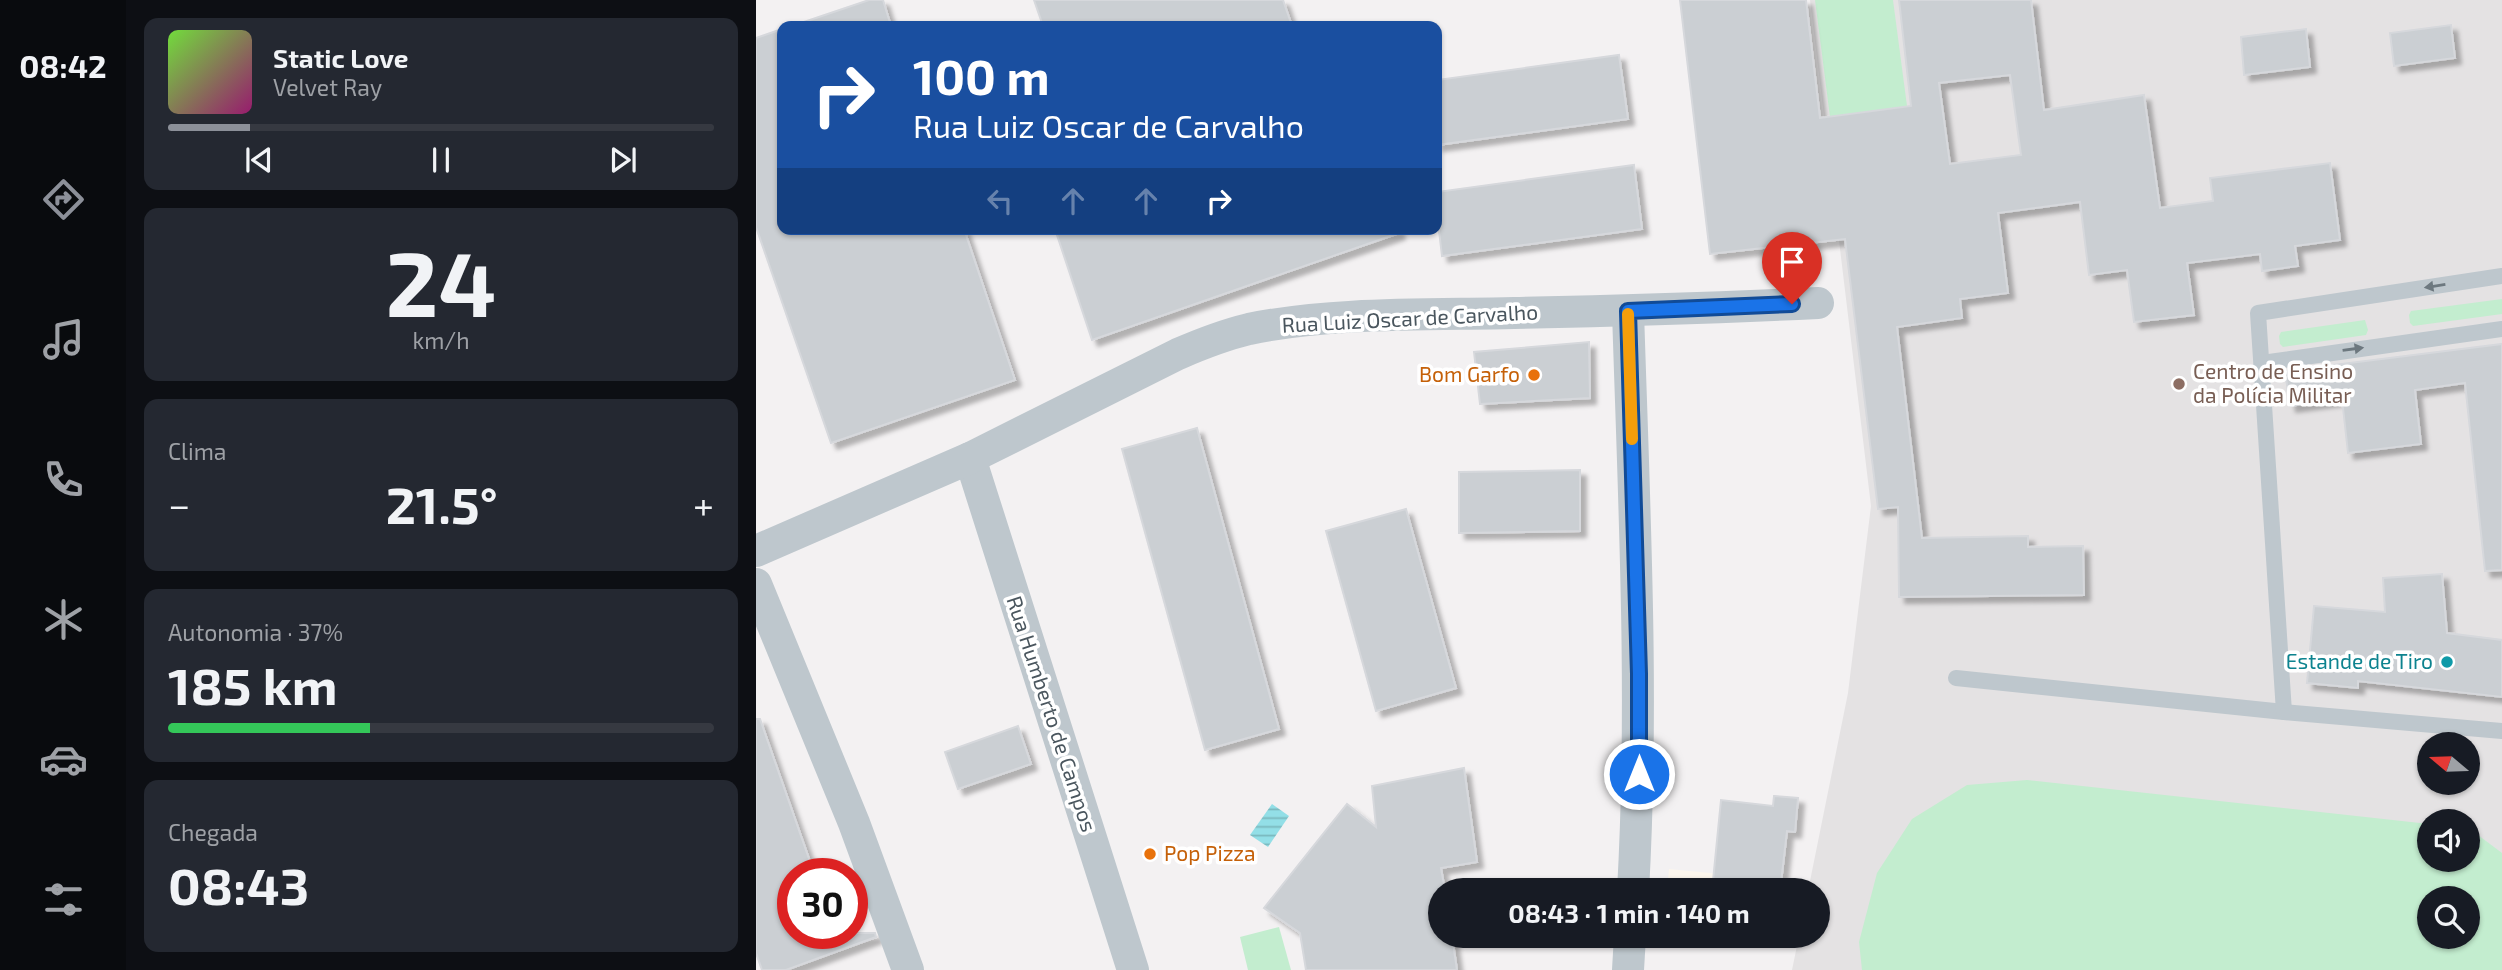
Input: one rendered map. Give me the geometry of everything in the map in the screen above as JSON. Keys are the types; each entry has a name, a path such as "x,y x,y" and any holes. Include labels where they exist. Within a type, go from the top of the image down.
{"street":[{"name":"Rua Luiz Oscar de Carvalho","path":"756,551 970,458 1178,354 1214,339 1247,330 1298,321 1388,316 1628,311 1818,303"},
{"path":"1628,311 1639,674 1639,774 1634,878"},
{"name":"Rua Humberto de Campos","path":"970,458 1133,970"},
{"path":"756,584 854,823 908,970"},
{"path":"1628,970 1629,948"}],"lane":[{"path":"2284,712 2258,313 2502,276"},
{"path":"2262,363 2502,328"},
{"path":"1956,678 2284,712 2502,731"}],"shaded area":[{"name":"Centro de Ensino da Polícia Militar","path":"1810,0 2502,0 2502,970 1792,970 1797,948 1830,948 1830,878 1811,878 1848,693 1871,506"},
{"path":"1669,869 1759,878 1668,878"}],"green space":[{"path":"1815,0 1893,0 1907,106 1830,117"},
{"path":"2502,299 2502,314 2413,326 2410,323 2411,311"},
{"path":"2365,320 2368,330 2366,335 2283,347 2280,344 2281,332"},
{"path":"2027,780 2417,823 2417,872 2480,872 2480,836 2502,853 2502,970 1862,970 1859,942 1877,873 1912,819 1967,785"},
{"path":"1279,927 1291,970 1248,970 1240,937"}],"water":[{"path":"1272,804 1289,816 1268,847 1250,835"}],"building":[{"path":"869,0 883,0 889,21 807,21"},
{"path":"1034,0 1283,0 1290,21 1041,21"},
{"path":"1680,0 1806,0 1820,118 1911,106 1899,0 2031,0 2044,110 2144,95 2160,208 2213,201 2210,178 2330,163 2340,240 2295,246 2298,266 2262,271 2260,254 2187,263 2194,315 2134,322 2127,270 2089,275 2080,202 1998,213 2008,293 1960,299 1962,318 1897,327 1922,538 2028,536 2028,547 2083,546 2084,595 1899,597 1898,507 1878,509 1845,239 1710,254","holes":["2010,75 2021,155 1950,164 1939,83"]},
{"path":"2451,25 2455,58 2394,66 2390,33"},
{"path":"2306,29 2310,67 2244,75 2241,37"},
{"path":"777,31 777,235 966,235 1015,380 831,443 756,227 756,38"},
{"path":"1619,55 1628,119 1442,144 1442,79"},
{"path":"1634,165 1642,229 1442,256 1440,235 1442,235 1442,191"},
{"path":"1057,235 1393,235 1092,340"},
{"name":"Bom Garfo","path":"1589,342 1590,398 1480,404 1474,352"},
{"path":"2502,344 2502,570 2485,571 2465,383 2415,390 2421,444 2348,453 2342,399 2290,406 2285,371"},
{"path":"1197,428 1279,729 1205,750 1122,449"},
{"path":"1580,470 1580,531 1459,533 1459,472"},
{"path":"1406,509 1456,688 1376,711 1326,531"},
{"path":"2442,574 2447,633 2502,640 2502,697 2358,681 2358,688 2307,683 2314,606 2385,612 2383,578"},
{"path":"756,719 760,719 809,858 777,858 777,949 843,949 786,970 762,970 756,953"},
{"path":"1018,726 1031,764 958,789 945,752"},
{"path":"1464,768 1477,862 1441,868 1443,878 1428,878 1428,948 1454,948 1457,970 1306,970 1300,933 1264,908 1347,804 1376,827 1372,786"},
{"path":"1774,796 1798,798 1795,832 1787,831 1782,878 1713,878 1721,800 1773,806"},
{"path":"868,933 875,933 876,937 868,940"}],"slow traffic":[{"path":"1628,314 1632,439"}],"place":[{"name":"Bom Garfo","path":"1534,375"},
{"name":"Centro de Ensino da Polícia Militar","path":"2179,384"},
{"name":"Estande de Tiro","path":"2447,662"},
{"name":"Pop Pizza","path":"1150,854"}],"route":[{"path":"1639,774 1639,674 1628,311 1792,304"}]}
